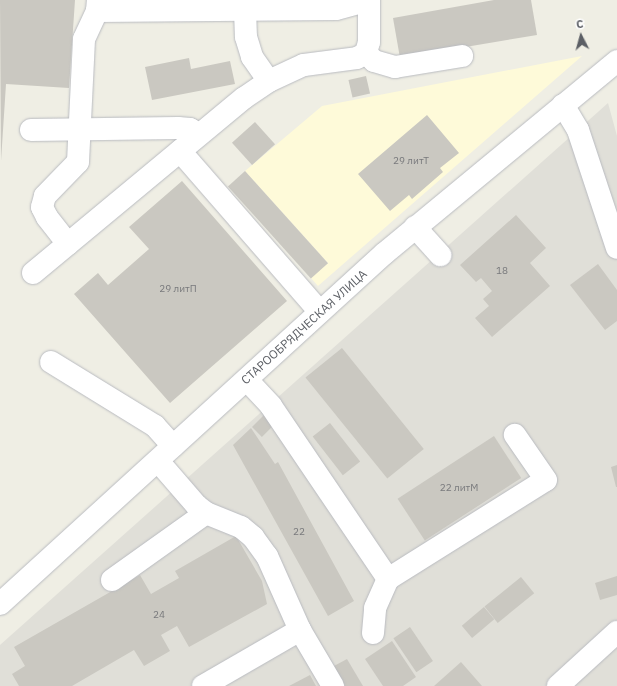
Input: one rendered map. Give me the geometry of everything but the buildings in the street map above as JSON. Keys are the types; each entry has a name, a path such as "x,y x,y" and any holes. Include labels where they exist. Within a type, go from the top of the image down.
{"street":[{"path":"33,273 68,244 180,151 199,134 269,81 304,65 357,58 366,53 369,42 369,0 336,8 245,10 98,6 84,40 78,162 45,196 42,207 46,218 68,244"},
{"path":"245,10 246,37 252,57 269,81"},
{"path":"366,53 374,61 395,67 462,56"},
{"name":"СТАРООБРЯДЧЕСКАЯ УЛИЦА","path":"0,604 320,312 415,228 617,61"},
{"path":"563,105 578,130 617,248"},
{"path":"31,130 178,128 190,129 199,134"},
{"path":"180,151 320,312"},
{"path":"415,228 440,255"},
{"path":"51,362 155,426 173,446"},
{"path":"246,380 271,406 388,580"},
{"path":"373,633 375,608 388,580 546,480 515,435"},
{"path":"158,461 197,506 206,513 241,527 253,537 277,575 300,630 333,686"},
{"path":"112,580 206,513"},
{"path":"203,686 300,630"},
{"path":"558,686 617,632"}],"shaded area":[{"path":"582,56 318,286 311,278 328,263 245,171 322,106"},
{"path":"608,103 617,136 617,686 0,686 0,645"}]}
